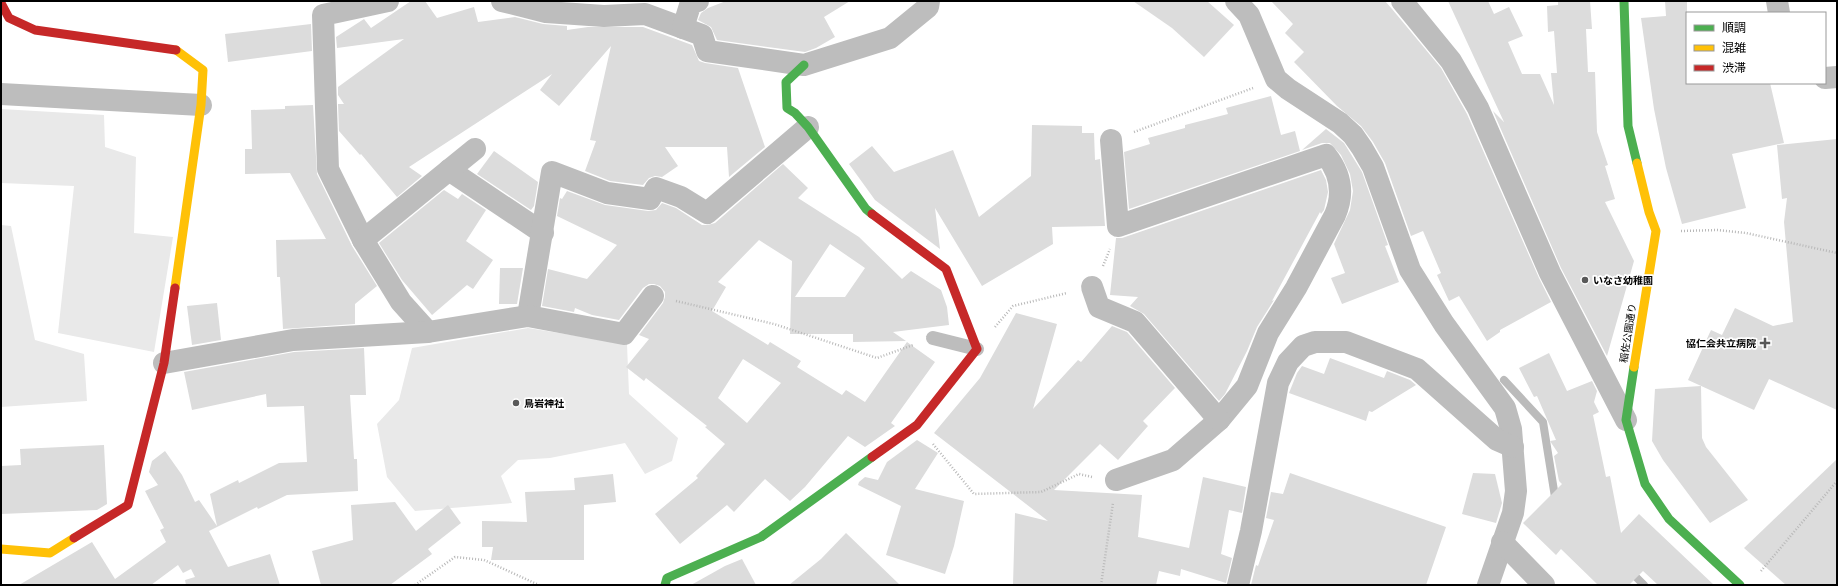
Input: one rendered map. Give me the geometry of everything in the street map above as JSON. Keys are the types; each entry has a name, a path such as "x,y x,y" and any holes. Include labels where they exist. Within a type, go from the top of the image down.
{"street":[{"path":"388,1 323,16 328,169 362,240 401,302 428,332"},
{"path":"502,1 546,12 604,16 644,14 702,35 707,51 804,66"},
{"path":"683,28 691,2 698,1"},
{"path":"665,585 667,578 761,536 917,425 977,349 946,269 866,209 808,127 795,113 787,108 786,82 804,66 890,38 928,7 929,1"},
{"path":"1402,1 1451,60 1478,108 1550,273 1626,420"},
{"name":"稲佐公園通り","path":"1624,1 1628,126 1649,212 1656,231 1626,420 1646,484 1669,519 1740,585"},
{"path":"1777,1 1779,12"},
{"path":"1,2 9,18 35,30 176,50 204,70 201,105 164,363 128,505 50,553 1,549"},
{"path":"1238,2 1248,16 1276,79 1288,89 1340,123 1353,135 1362,148 1373,167 1410,270 1444,324 1505,408 1511,429 1516,491 1513,513 1488,585"},
{"path":"1826,78 1837,77"},
{"path":"1,94 201,105"},
{"path":"528,316 552,172 607,193 650,199 656,188 682,197 707,213 808,127"},
{"path":"1111,140 1118,226 1326,155 1336,170 1340,193 1340,204 1296,288 1268,332 1247,386 1219,420 1173,460 1116,480"},
{"path":"362,240 475,149"},
{"path":"449,170 542,233"},
{"path":"1092,287 1099,307 1135,322 1219,420"},
{"path":"164,363 293,340 428,332 528,316 624,334 652,296"},
{"path":"1238,585 1251,531 1278,383 1291,358 1303,346 1316,342 1346,342 1417,370 1497,440 1513,447"},
{"path":"1502,542 1544,585"}],"lane":[{"path":"933,338 977,349"}],"path":[{"path":"1111,140 1276,79"},
{"path":"977,349 1013,306 1092,287 1108,255 1118,226"},
{"path":"1656,231 1717,230 1746,232 1837,253"},
{"path":"652,296 774,324 877,358 933,338"},
{"path":"917,425 974,494 1041,492 1079,474 1116,480 1101,585"},
{"path":"1760,573 1837,481"},
{"path":"415,585 455,557 484,560 539,585"}],"shaded area":[{"path":"1,109 104,115 105,147 136,157 134,233 173,237 154,352 58,333 74,186 1,183"},
{"path":"1,225 11,226 35,340 84,354 87,401 1,407"},
{"path":"528,328 627,344 629,394 678,438 672,461 645,474 625,443 550,458 518,460 501,476 512,503 415,511 387,477 377,424 399,400 412,348"}],"building":[{"path":"411,1 425,1 437,18 474,7 478,22 515,17 543,24 567,26 567,30 588,27 643,27 692,45 699,61 738,68 765,147 729,177 727,147 665,147 678,166 662,177 655,176 649,178 643,185 610,181 585,171 596,141 590,140 611,46 559,106 540,90 552,74 409,167 422,176 397,197 361,154 360,155 339,131 338,104 344,104 338,95 338,87 404,39 337,48 336,37 364,19 371,28"},
{"path":"726,1 850,1 824,17 835,37 816,48 805,52 717,40 711,27 698,20 701,13 708,8"},
{"path":"1133,1 1207,1 1234,25 1204,57 1172,28"},
{"path":"1271,1 1385,1 1441,68 1467,114 1551,302 1500,330 1500,332 1487,341 1459,296 1449,301 1437,275 1441,273 1423,231 1411,236 1385,163 1373,142 1361,126 1337,106 1294,62 1304,52 1285,33 1293,24"},
{"path":"1448,1 1488,1 1494,14 1509,7 1523,36 1508,42 1522,74 1540,74 1554,105 1551,73 1557,73 1554,31 1548,32 1547,6 1558,5 1558,1 1590,1 1592,29 1586,29 1588,72 1595,72 1597,132 1608,165 1605,166 1615,199 1605,202 1634,261 1607,356 1561,268 1493,111 1504,122"},
{"path":"1665,1 1687,1 1686,84 1770,84 1784,143 1732,154 1746,208 1682,224 1666,168 1654,109 1641,18 1666,16"},
{"path":"311,24 312,51 228,62 225,34"},
{"path":"1271,96 1281,135 1295,131 1300,151 1129,209 1124,152 1150,144 1148,138 1185,128 1185,125 1228,114 1226,108"},
{"path":"313,105 317,174 352,246 377,286 355,304 355,324 283,329 280,277 277,277 276,240 326,239 290,173 245,174 245,149 252,149 251,110 285,109 285,106"},
{"path":"1032,125 1082,126 1082,133 1094,133 1095,160 1100,159 1105,226 1052,227 1053,244 982,286 935,208 940,249 875,200 849,164 872,146 894,172 953,150 979,217 1031,176"},
{"path":"1326,129 1344,143 1362,172 1388,245 1385,246 1399,282 1342,304 1331,278 1345,273 1334,244 1350,210 1353,191 1350,174 1341,155 1330,143 1322,143 1302,150"},
{"path":"1837,139 1837,410 1769,379 1754,410 1688,380 1711,330 1722,335 1735,308 1773,326 1793,322 1784,222 1787,198 1782,199 1777,145"},
{"path":"494,151 538,182 534,206 531,210 477,174"},
{"path":"783,164 808,188 798,198 859,237 902,279 911,271 941,290 947,307 949,325 893,332 906,341 853,342 853,334 790,334 792,261 759,240 718,282 726,287 712,311 768,345 770,342 801,361 797,367 842,395 846,390 865,402 907,342 935,362 891,423 895,426 865,447 848,436 805,487 790,501 765,479 734,512 727,505 680,544 655,514 698,478 696,476 725,444 705,427 707,426 646,378 644,381 626,367 649,339 639,335 663,303 665,292 660,286 649,284 643,288 619,320 592,315 575,308 574,312 542,306 548,269 587,279 617,245 557,216 560,198 562,199 567,191 605,205 648,211 656,210 662,203 676,208 702,225 715,223","holes":["830,244 865,268 845,297 795,297","743,359 781,383 747,423 718,398"]},
{"path":"1321,170 1326,180 1328,192 1324,210 1321,214 1320,212 1272,301 1274,300 1257,327 1247,351 1225,394 1219,401 1144,314 1130,306 1138,297 1110,295 1116,238 1122,238"},
{"path":"444,190 458,199 462,194 486,210 466,241 493,260 473,289 467,285 432,315 402,280 379,243"},
{"path":"500,268 523,268 517,304 499,304"},
{"path":"217,303 221,340 192,345 187,306"},
{"path":"1016,313 1057,324 1033,409 1078,360 1081,362 1112,326 1127,332 1175,388 1143,421 1148,426 1118,460 1100,444 1054,490 1142,495 1138,537 1189,548 1203,477 1246,487 1242,513 1229,510 1221,554 1232,558 1226,583 1181,569 1180,576 1159,571 1156,585 1013,585 1015,513 1048,521 934,433 980,378"},
{"path":"364,348 366,395 350,395 354,459 357,459 358,491 287,495 258,509 257,507 209,531 228,567 270,554 280,585 186,585 185,580 195,577 191,569 183,573 178,565 151,585 19,585 92,542 115,579 166,542 160,530 164,528 145,491 158,485 149,472 152,461 165,451 182,475 195,502 199,500 217,526 210,494 238,480 239,483 279,463 307,462 304,406 267,407 266,394 192,410 184,372 294,352"},
{"path":"1549,353 1567,391 1592,381 1597,391 1594,402 1599,412 1593,415 1606,477 1610,476 1621,533 1639,514 1714,585 1658,585 1643,571 1629,585 1598,585 1561,549 1556,555 1523,523 1562,484 1559,481 1554,456 1558,453 1550,441 1556,440 1537,396 1534,397 1519,368"},
{"path":"1330,358 1384,378 1387,371 1410,380 1416,385 1372,412 1369,411 1366,421 1289,393 1297,373 1302,366 1324,374"},
{"path":"1701,386 1702,438 1706,447 1748,500 1710,523 1663,460 1652,441 1655,389"},
{"path":"917,440 938,453 915,489 964,501 954,546 945,574 886,555 901,506 858,485 859,482 865,477 878,480 887,462"},
{"path":"104,445 107,504 97,510 1,514 1,466 21,465 20,449"},
{"path":"1837,459 1837,585 1786,585 1744,548"},
{"path":"1290,473 1446,527 1426,585 1251,585 1256,565 1258,566 1274,520 1266,518 1271,492 1283,494"},
{"path":"1473,473 1495,474 1502,503 1496,523 1462,514"},
{"path":"613,474 616,502 584,505 584,560 491,560 493,547 482,547 482,521 527,522 525,492 575,490 574,478"},
{"path":"395,502 416,531 448,505 461,523 428,549 432,554 390,585 321,585 312,551 353,540 351,505"},
{"path":"846,533 900,585 789,585 821,559"},
{"path":"742,559 756,585 691,585 725,566"}],"waterway":[{"path":"1504,380 1543,422 1555,497 1559,501"},
{"path":"1630,571 1644,585"}],"traffic: fast":[{"path":"1624,1 1628,126 1637,163"},
{"path":"804,65 786,82 787,108 795,113 808,127 866,209 872,214"},
{"path":"1634,367 1626,420 1645,484 1669,519 1740,585"},
{"path":"665,585 667,578 761,537 872,457"}],"traffic: slow":[{"path":"175,288 201,105 203,70 176,50"},
{"path":"1634,367 1656,231 1649,212 1637,163"},
{"path":"1,549 50,553 74,538"}],"traffic: jam":[{"path":"1,3 9,18 35,30 176,50"},
{"path":"872,214 946,269 977,349 917,425 872,457"},
{"path":"74,538 128,505 164,363 175,288"}],"place":[{"name":"いなさ幼稚園","path":"1585,280"},
{"name":"協仁会共立病院","path":"1765,343"},
{"name":"鳥岩神社","path":"516,403"}]}
